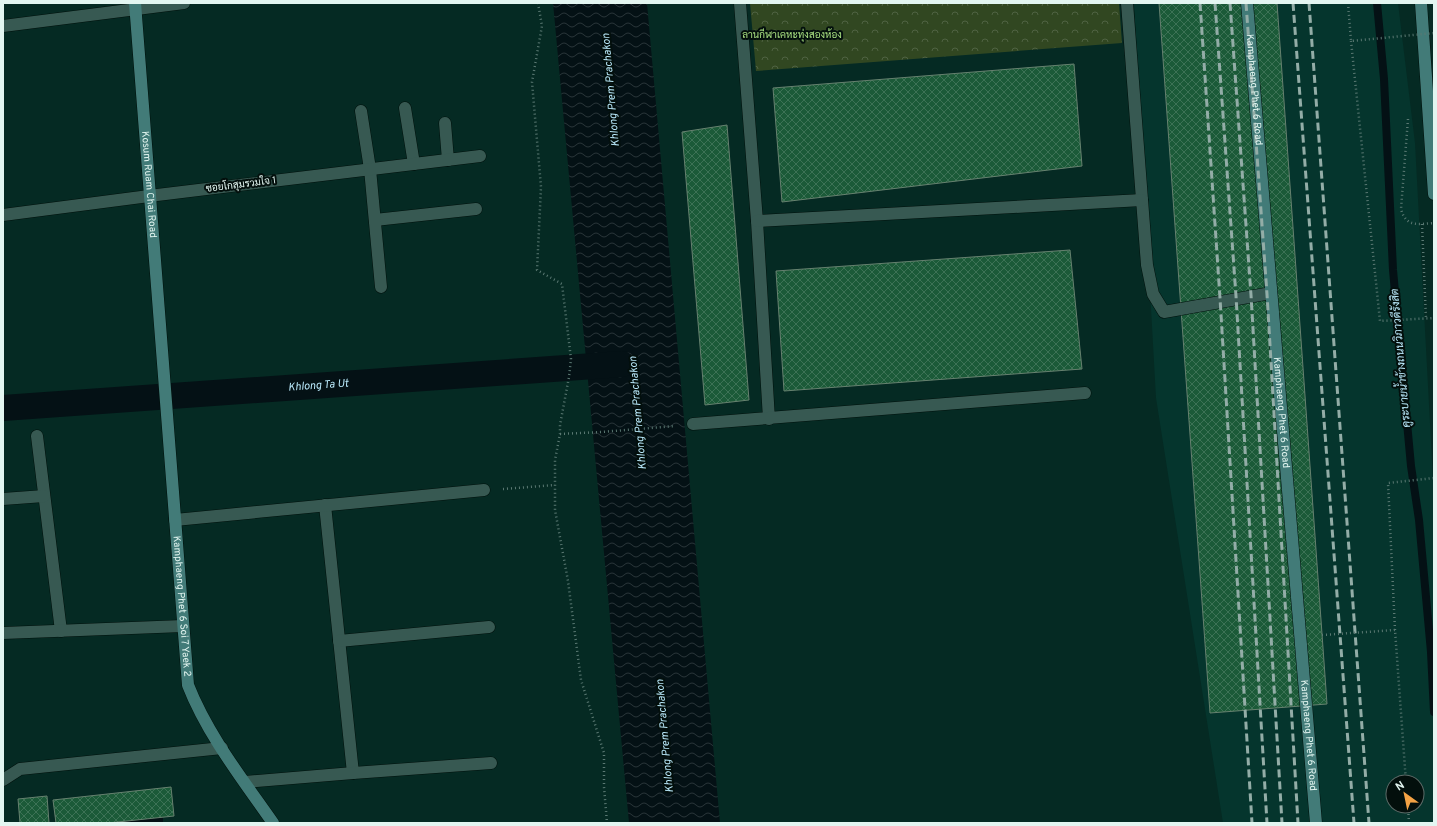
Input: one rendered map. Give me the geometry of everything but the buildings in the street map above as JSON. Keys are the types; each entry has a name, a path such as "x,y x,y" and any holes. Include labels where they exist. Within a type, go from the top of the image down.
{"main road":[{"name":"Kamphaeng Phet 6 Road","path":"1247,3 1316,823"},
{"path":"1421,3 1434,194"},
{"name":"Kosum Ruam Chai Road","path":"135,6 163,366"},
{"name":"Kamphaeng Phet 6 Soi 7 Yaek 2","path":"163,366 188,685 196,705 208,727 273,823"}],"street":[{"path":"3,26 135,6 184,3"},
{"path":"740,3 757,221 769,419"},
{"path":"1127,3 1142,200 1149,273 1153,294 1164,312 1271,293"},
{"path":"405,108 414,164"},
{"path":"361,111 370,169 381,287"},
{"path":"446,123 448,160"},
{"name":"ซอยโกสุมรวมใจ 1","path":"3,215 480,156"},
{"path":"757,221 1142,200"},
{"path":"375,220 476,209"},
{"path":"693,424 1085,393"},
{"path":"37,436 61,631"},
{"path":"175,520 484,490"},
{"path":"3,499 44,496"},
{"path":"325,505 353,773"},
{"path":"3,633 183,626"},
{"path":"339,641 489,627"},
{"path":"3,780 20,770 222,748"},
{"path":"245,782 491,763"}],"path":[{"path":"538,3 542,26 532,82 541,187 537,270 562,284 571,359 555,460 555,510 568,581 582,680 604,753 604,787 607,823"},
{"path":"1348,3 1380,321 1434,318"},
{"path":"1351,40 1434,33"},
{"path":"1409,114 1401,210 1403,216 1412,224 1434,223"},
{"path":"1422,224 1426,319"},
{"path":"560,434 678,425"},
{"path":"1405,774 1395,630 1388,483 1434,478"},
{"path":"484,490 555,485"},
{"path":"1322,635 1395,630"}],"shaded area":[{"path":"1134,3 1398,3 1415,143 1434,498 1434,823 1223,823 1156,398"}],"green space":[{"name":"ลานกีฬาเคหะทุ่งสองห้อง","path":"750,3 1119,3 1122,43 756,71"}],"water":[{"name":"Khlong Prem Prachakon","path":"553,3 647,3 720,823 629,823"},
{"path":"163,817 163,823 108,823"}],"waterway":[{"name":"คูระบายน้ำข้างถนนวิภาวดีรังสิต","path":"1377,3 1384,79 1393,270 1411,466 1419,520 1431,652 1434,712"},
{"name":"Khlong Ta Ut","path":"3,408 622,364"}],"railway":[{"path":"1200,3 1220,298 1252,823"},
{"path":"1215,3 1236,296 1267,823"},
{"path":"1230,3 1251,295 1282,823"},
{"path":"1246,3 1267,294 1298,823"},
{"path":"1293,3 1354,823"},
{"path":"1309,3 1369,823"}]}
